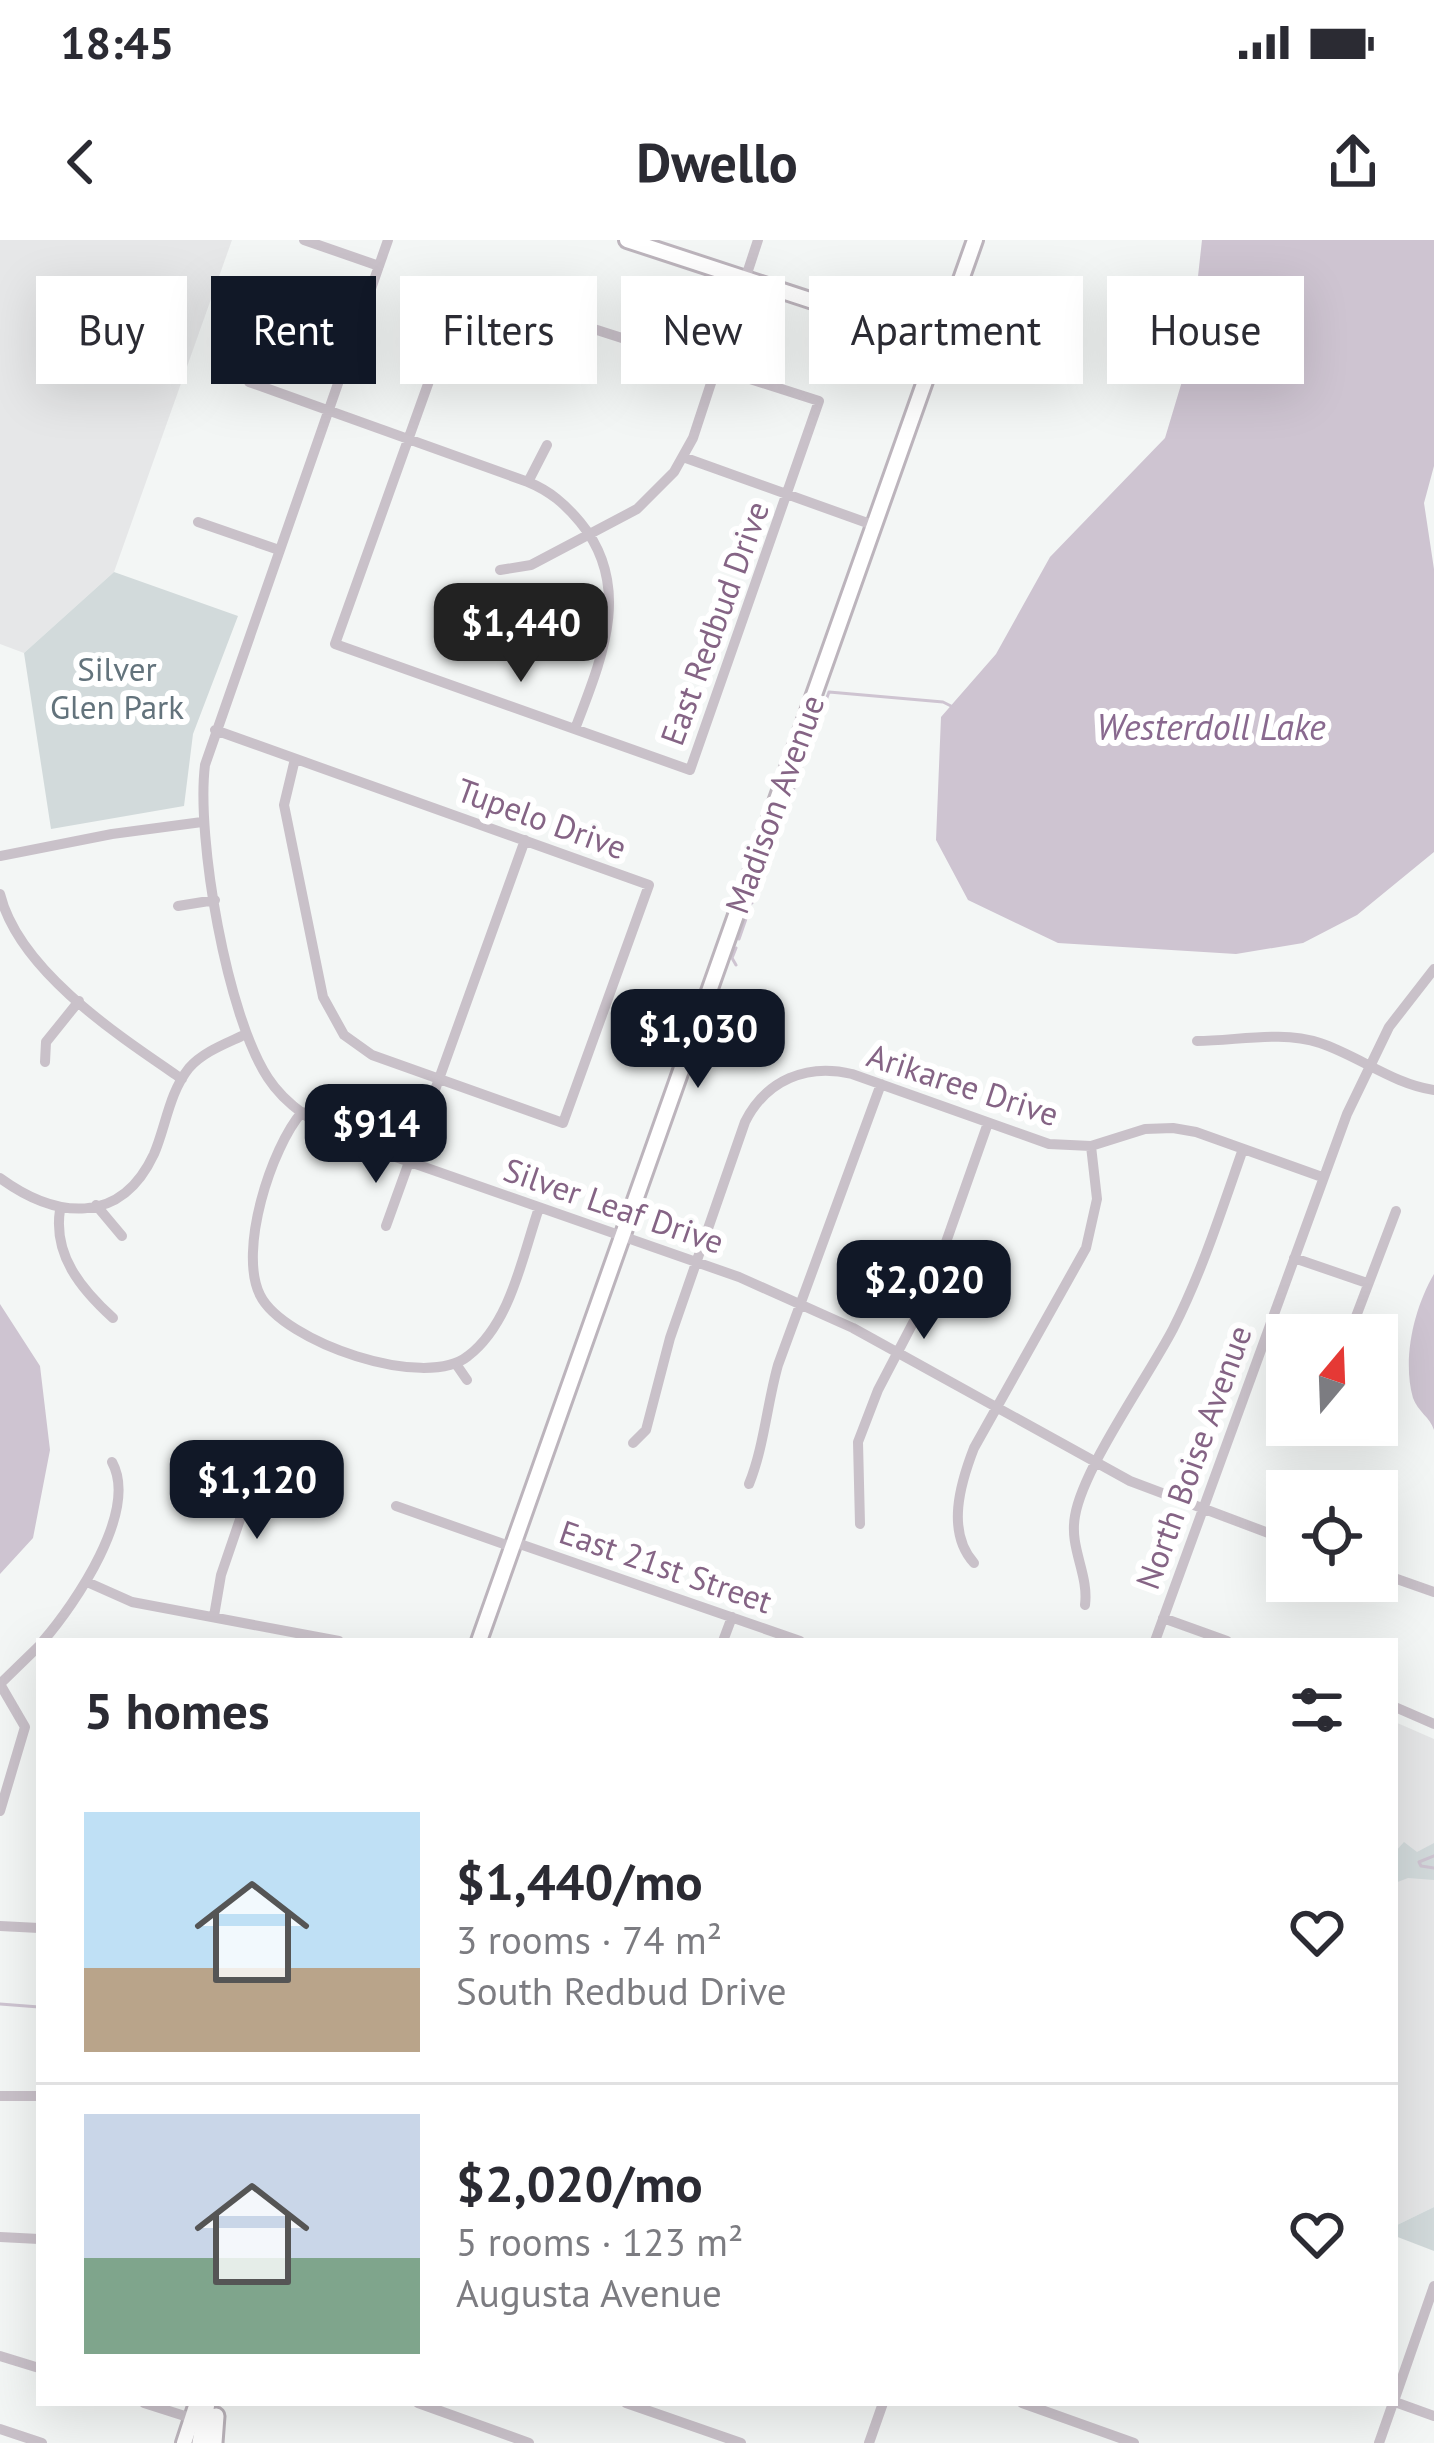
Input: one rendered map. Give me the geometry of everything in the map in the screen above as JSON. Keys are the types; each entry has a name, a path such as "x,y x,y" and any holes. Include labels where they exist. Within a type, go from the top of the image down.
{"highway":[{"path":"206,2443 214,2407"}],"main road":[{"path":"627,240 739,276"},
{"name":"Madison Avenue","path":"962,276 975,240"},
{"name":"Madison Avenue","path":"480,1638 923,384"},
{"path":"184,2443 194,2411"}],"street":[{"path":"304,240 379,266"},
{"name":"Silver Leaf Drive","path":"388,240 205,765 202,822 214,900 244,1035 270,1082 302,1112 347,1140 801,1304 1097,1464 1266,1532"},
{"path":"746,276 758,240"},
{"path":"255,384 409,438 553,494 590,534 609,583 611,610 604,650 575,729 335,644 409,438 462,289 621,338"},
{"path":"500,571 531,565 651,498 683,457 710,384"},
{"name":"East Redbud Drive","path":"575,729 690,770 819,401 766,384"},
{"path":"528,482 547,445"},
{"path":"683,457 873,525"},
{"path":"198,522 279,550"},
{"name":"Tupelo Drive","path":"215,730 649,884 563,1123 372,1055 344,1035 322,997 287,823 285,790 295,759"},
{"path":"0,856 202,822"},
{"path":"386,1226 524,840"},
{"path":"0,894 10,928 79,1001 124,1042 182,1078"},
{"path":"178,906 214,900"},
{"name":"North Boise Avenue","path":"1156,1638 1322,1177 1369,1064 1399,1012 1434,969"},
{"path":"46,1062 46,1042 79,1001"},
{"path":"0,1178 60,1210 97,1204 122,1193 153,1155 182,1078 209,1052 244,1035"},
{"path":"1197,1041 1307,1040 1402,1082 1434,1090"},
{"name":"Arikaree Drive","path":"633,1443 646,1430 695,1262 750,1114 784,1073 835,1070 1049,1144 1090,1146 1163,1127 1196,1132 1322,1177"},
{"path":"748,1484 758,1462 778,1365 881,1084"},
{"path":"302,1112 286,1136 255,1221 251,1260 260,1296 276,1316 303,1334 367,1358 412,1368 456,1364 485,1340 500,1319 539,1208"},
{"path":"860,1524 858,1442 878,1390 927,1296 988,1123"},
{"path":"974,1563 961,1548 959,1498 974,1448 1086,1248 1096,1198 1090,1146"},
{"path":"1085,1606 1088,1584 1075,1547 1074,1518 1097,1464 1179,1315 1243,1149"},
{"path":"97,1204 122,1237"},
{"path":"60,1210 59,1236 67,1263 112,1318"},
{"path":"1356,1314 1396,1211"},
{"path":"1294,1258 1367,1283"},
{"path":"456,1364 467,1380"},
{"path":"214,1616 221,1575 261,1458"},
{"path":"45,1638 87,1582 118,1505 119,1476 112,1462"},
{"name":"East 21st Street","path":"396,1506 792,1638"},
{"path":"1398,1579 1434,1592"},
{"path":"87,1582 122,1600 324,1638"},
{"path":"724,1638 732,1617"},
{"path":"1163,1618 1219,1638"},
{"path":"0,1811 25,1727 0,1684 36,1649"},
{"path":"1398,1708 1434,1724"},
{"path":"0,1926 36,1928"},
{"path":"0,2096 36,2096"},
{"path":"0,2237 36,2239"},
{"path":"1398,2390 1434,2286"},
{"path":"0,2356 36,2367"},
{"path":"1398,2402 1434,2416"},
{"path":"163,2406 194,2411"},
{"path":"426,2406 529,2443"},
{"path":"635,2406 741,2443"},
{"path":"868,2443 882,2406"},
{"path":"1030,2406 1134,2443"},
{"path":"1379,2443 1392,2406"},
{"path":"0,2429 42,2443"}],"shaded area":[{"path":"0,240 232,240 219,276 211,276 211,299 187,367 187,276 36,276 36,384 181,384 114,572 24,653 0,644"},
{"path":"1398,1723 1434,1739 1434,2207 1398,2225"}],"green space":[{"name":"Silver Glen Park","path":"114,572 238,616 193,734 184,806 51,829 24,653"},
{"path":"1404,1842 1417,1852 1434,1843 1434,1880 1398,1882 1398,1849"},
{"path":"1434,2207 1434,2251 1398,2237 1398,2225"}],"water":[{"name":"Westerdoll Lake","path":"1202,240 1434,240 1434,466 1424,503 1434,569 1434,852 1357,915 1303,943 1236,954 1058,943 968,900 936,840 941,717 996,654 1050,557 1165,438 1181,384 1304,384 1304,276 1198,276"},
{"path":"1434,1274 1434,1430 1413,1398 1409,1367 1416,1318"},
{"path":"0,1304 40,1366 50,1450 33,1538 0,1574"}],"waterway":[{"path":"752,903 829,692 951,706"},
{"path":"739,939 748,913"},
{"path":"736,948 732,958 736,965"},
{"path":"1434,1856 1419,1862 1434,1868"},
{"path":"0,2004 36,2007"}]}
